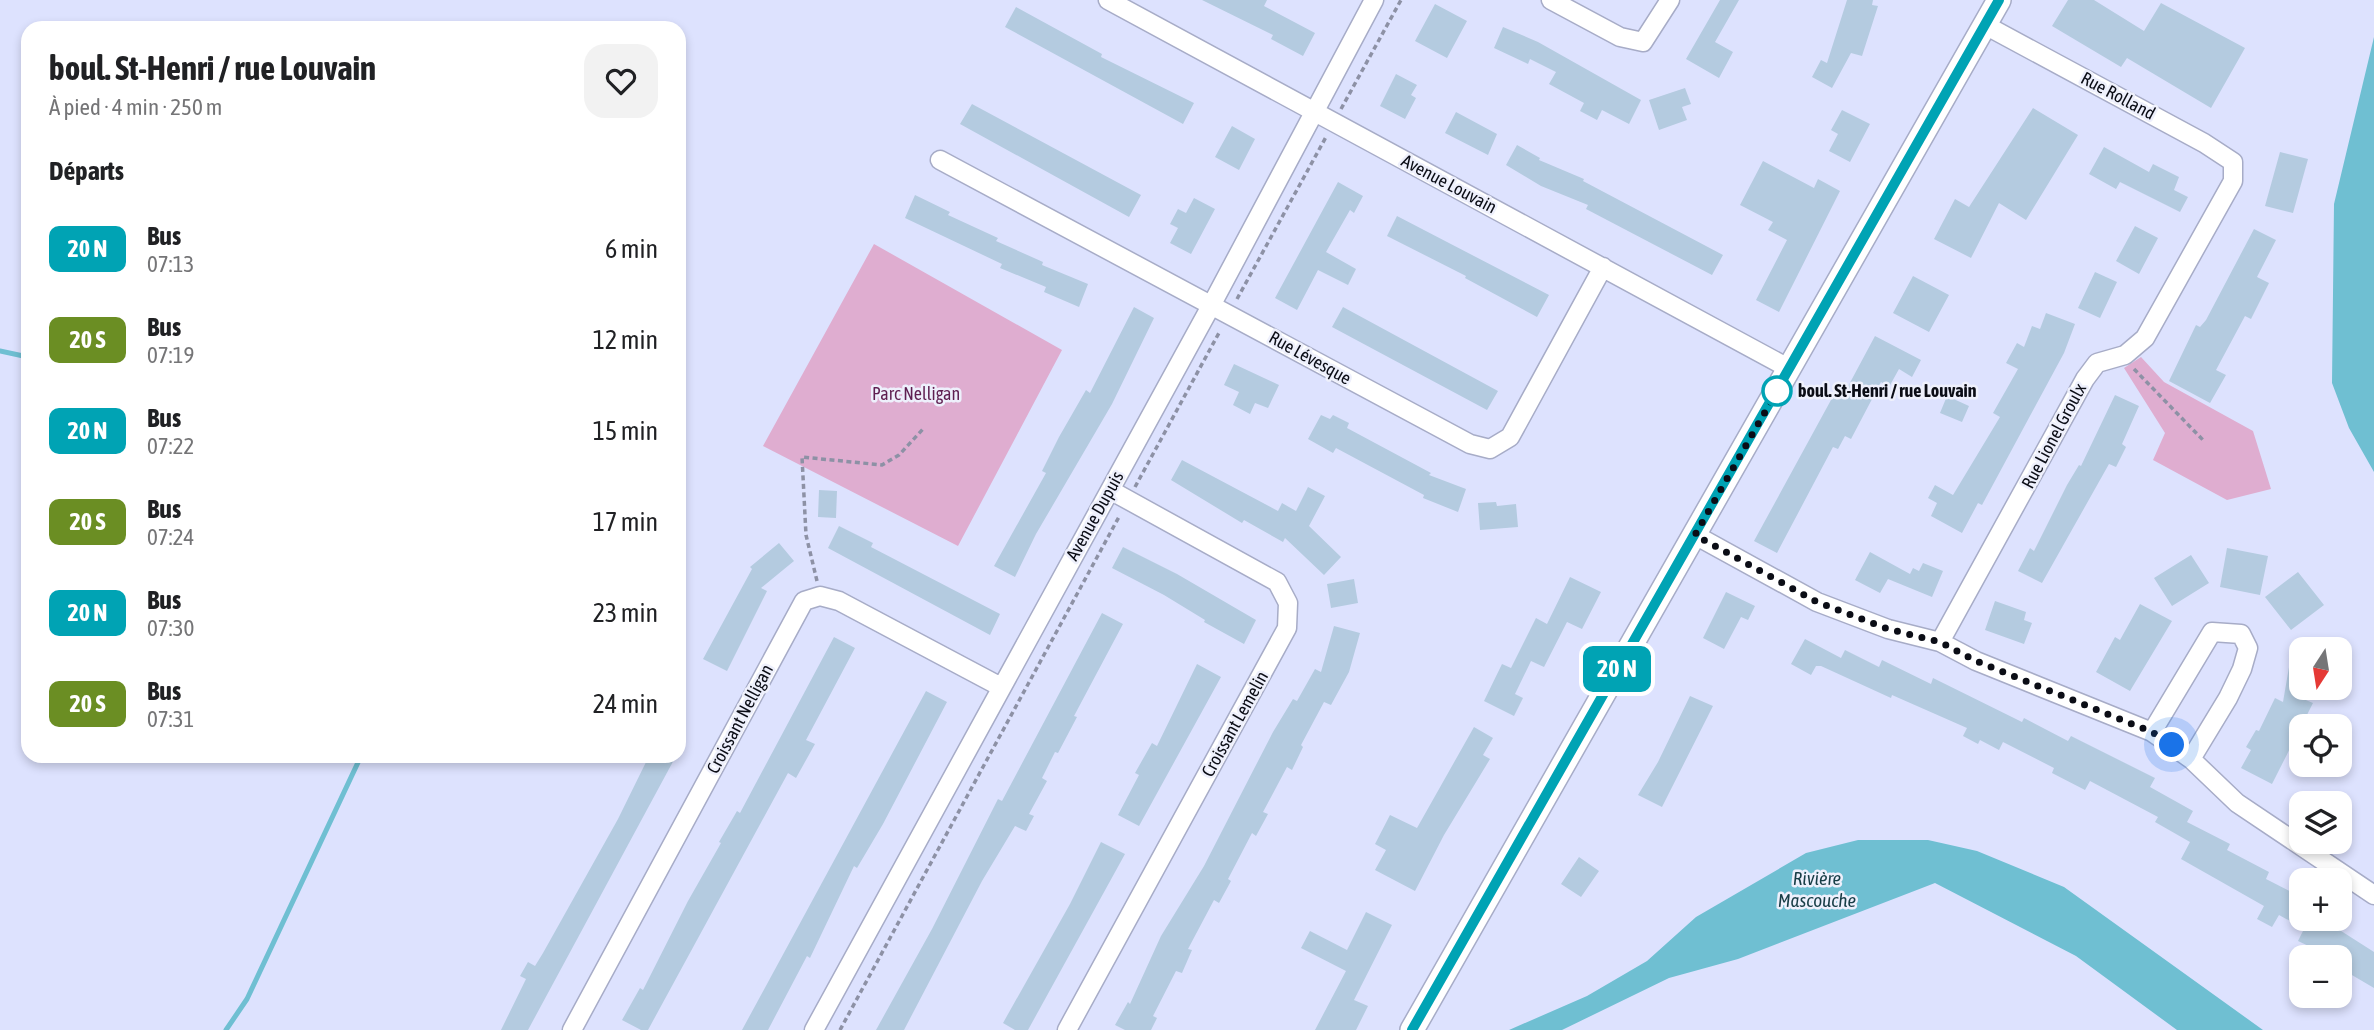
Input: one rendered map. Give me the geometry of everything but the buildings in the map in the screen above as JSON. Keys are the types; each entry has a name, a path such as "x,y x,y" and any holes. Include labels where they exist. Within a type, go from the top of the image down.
{"main road":[{"path":"1412,1030 1999,0"}],"street":[{"name":"Avenue Louvain","path":"1108,0 1138,7 1314,112 1790,369"},
{"name":"Avenue Dupuis","path":"814,1030 1212,304 1374,0"},
{"path":"1551,0 1620,37 1643,43 1670,0"},
{"name":"Rue Rolland","path":"1985,25 2204,143 2233,162 2232,181"},
{"name":"Rue Lévesque","path":"940,160 1470,444 1490,449 1510,437 1603,267"},
{"name":"Rue Lionel Groulx","path":"1940,642 2085,379 2097,363 2125,355 2145,338 2232,181"},
{"name":"Croissant Lemelin","path":"1067,1030 1287,628 1287,603 1277,582 1110,490"},
{"path":"1695,535 1817,602 1888,629 1940,642 1976,661 2152,732 2191,759 2237,803 2374,895"},
{"path":"820,596 839,601 1001,687"},
{"name":"Croissant Nelligan","path":"572,1030 804,601 820,596"},
{"path":"2152,732 2212,632 2241,634 2248,648 2242,669 2191,759"}],"path":[{"path":"1343,105 1401,0"},
{"path":"1237,301 1326,136"},
{"path":"1136,486 1222,328"},
{"path":"2125,355 2139,378 2203,440"},
{"path":"820,596 806,535 802,457 882,465 899,455 923,429"},
{"path":"840,1030 1120,515"}],"green space":[{"name":"Parc Nelligan","path":"874,244 1062,350 958,546 763,446"},
{"path":"2141,357 2164,382 2253,431 2271,489 2227,500 2153,460 2165,433 2124,368"}],"water":[{"path":"2374,37 2374,472 2349,428 2332,383 2334,204"},
{"name":"Rivière Mascouche","path":"1858,840 1928,840 1977,851 2064,887 2263,1030 2177,1030 2076,956 1935,883 1738,959 1669,978 1562,1030 1509,1030 1587,996 1647,961 1696,917 1806,853"}],"waterway":[{"path":"0,351 21,356"},
{"path":"226,1030 247,999 358,763"}],"bus line":[{"path":"1412,1030 1999,0"}],"place":[{"name":"boul. St-Henri / rue Louvain","path":"1777,391"}],"route":[{"path":"1777,391 1695,535 1817,602 1888,629 1940,642 1976,661 2152,732 2172,745"}]}
